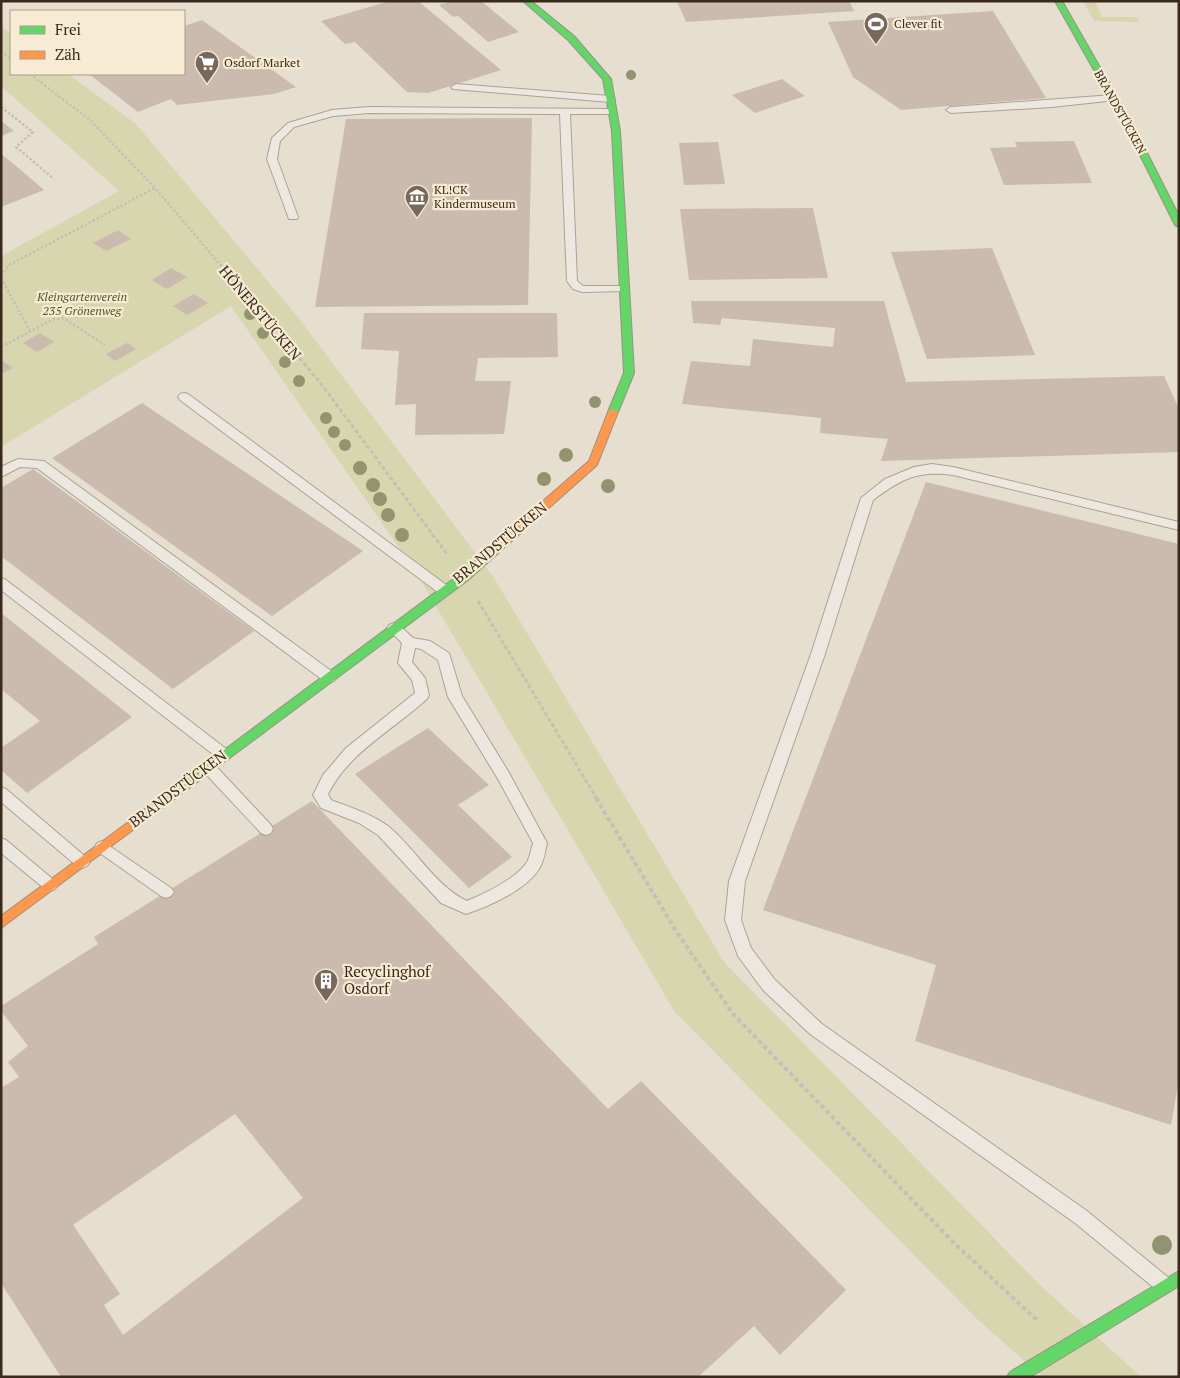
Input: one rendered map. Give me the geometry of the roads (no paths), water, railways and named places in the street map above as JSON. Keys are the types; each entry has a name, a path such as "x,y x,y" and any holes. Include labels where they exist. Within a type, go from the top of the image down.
{"street":[{"name":"BRANDSTÜCKEN","path":"1,922 444,590 464,577 593,463 629,373 616,131 606,80 570,38 526,1"},
{"name":"BRANDSTÜCKEN","path":"1058,1 1129,125 1179,225"},
{"path":"1015,1377 1179,1278"}],"lane":[{"path":"456,87 610,98"},
{"path":"951,110 1113,98"},
{"path":"293,217 272,159 275,140 291,125 332,113 369,110 612,111"},
{"path":"566,110 572,281 577,287 582,289 624,289"},
{"path":"184,398 444,590"},
{"path":"1,473 18,463 40,464 329,677"},
{"path":"1166,1286 1081,1217 816,1030 769,985 744,951 733,920 737,881 818,654 867,498 889,482 918,470 932,468 953,471 1179,526"},
{"path":"1,583 224,754"},
{"path":"394,628 410,642 425,644 444,657 454,697 503,775 540,843 534,865 516,880 479,904 466,908 446,898 383,831 364,819 326,804 320,795 326,779 342,760 406,711 422,695 418,678 405,663 410,642"},
{"path":"208,766 266,829"},
{"path":"1,794 82,862"},
{"path":"1,844 50,885"},
{"path":"102,846 166,892"}],"place":[{"name":"Clever fit","path":"876,45"},
{"name":"Osdorf Market","path":"207,84"},
{"name":"KL!CK Kindermuseum","path":"417,218"},
{"name":"Recyclinghof Osdorf","path":"326,1002"}],"park label":[{"name":"Kleingartenverein 235 Grönenweg","path":"82,304"}]}
